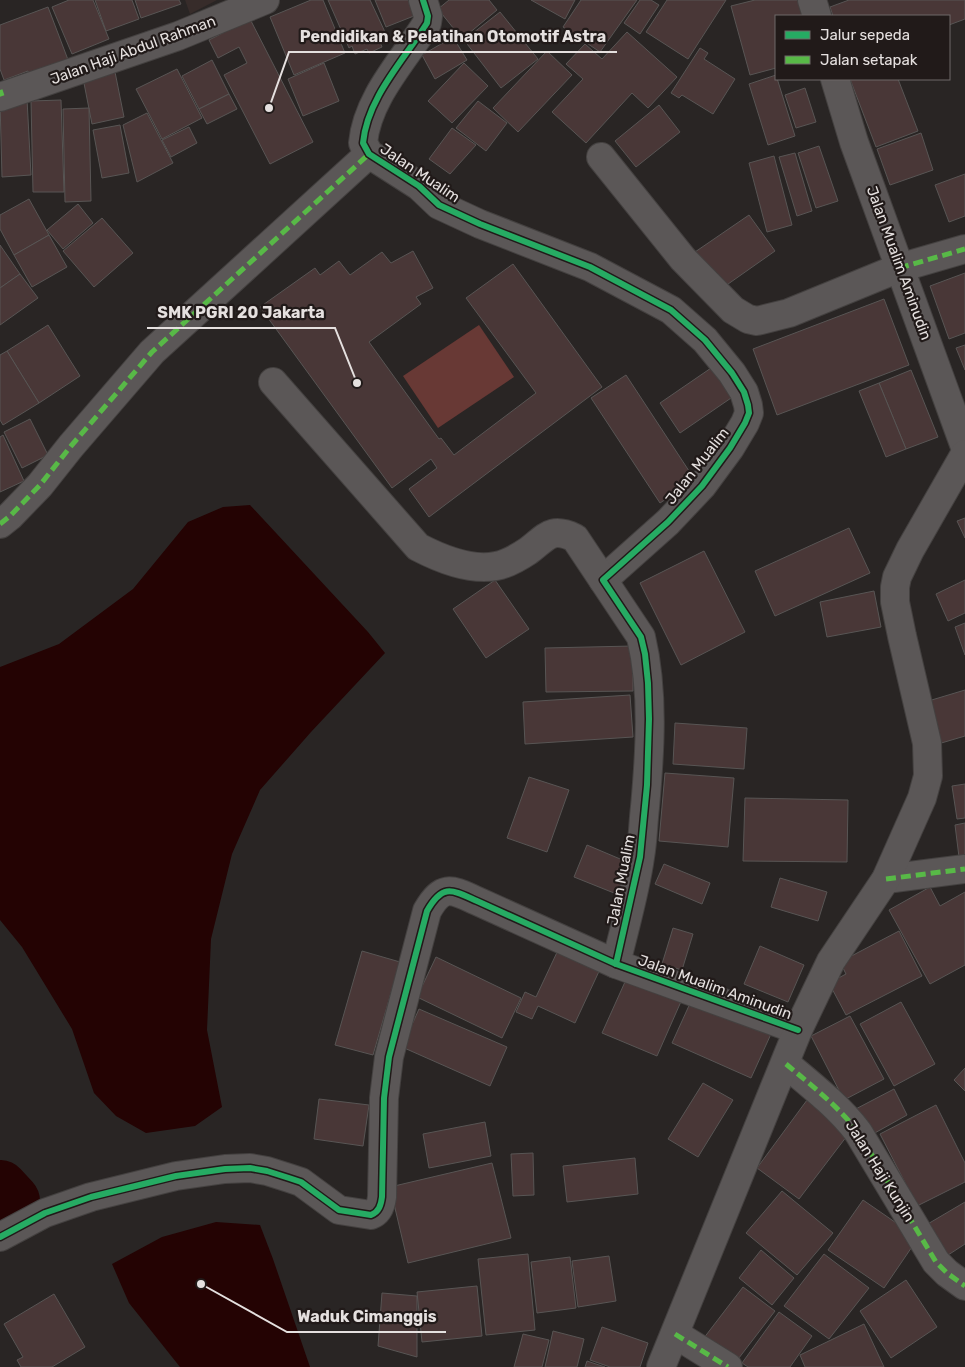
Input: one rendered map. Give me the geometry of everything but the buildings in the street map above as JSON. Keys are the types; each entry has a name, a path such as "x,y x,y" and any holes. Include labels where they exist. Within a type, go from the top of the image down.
{"street":[{"name":"Jalan Haji Abdul Rahman","path":"1,95 178,36 265,0"},
{"path":"0,524 40,484 152,352 369,154 363,142 369,118 381,91 427,23 428,16 423,0"},
{"path":"812,0 817,15"},
{"name":"Jalan Mualim Aminudin","path":"835,80 854,142 965,447"},
{"name":"Jalan Mualim","path":"369,154 418,186 439,204 480,224 590,267 670,310 705,340 732,373 744,392 748,405 746,423 702,486 606,585 641,637 648,683 648,750 640,857 616,964"},
{"path":"601,157 683,259 734,310 748,319 757,321 789,313 900,268 965,249"},
{"path":"273,382 418,547 456,563 496,566 514,560 547,535 558,532 575,538 606,585"},
{"name":"Jalan Mualim Aminudin","path":"661,1367 786,1064 798,1030 832,961 886,879 922,798 929,769 928,742 902,636 895,602 895,587 897,577 910,550 965,454"},
{"path":"886,879 965,869"},
{"name":"Jalan Mualim Aminudin","path":"0,1237 45,1213 91,1197 176,1176 226,1169 250,1168 267,1171 301,1182 338,1210 371,1215 378,1211 382,1197 384,1098 389,1057 427,911 434,898 440,894 454,892 616,964 798,1030"},
{"name":"Jalan Haji Kunjin","path":"786,1064 839,1110 858,1132 936,1262 965,1286"},
{"path":"675,1334 728,1367"}],"shaded area":[{"path":"185,0 217,0 190,14"},
{"path":"479,325 514,377 438,428 403,376"},
{"path":"250,505 368,632 385,653 260,790 232,854 211,939 207,1030 222,1107 195,1126 146,1133 116,1116 94,1093 72,1029 22,947 0,920 0,667 59,644 133,589 188,522 223,507"},
{"path":"216,1222 260,1225 310,1367 180,1367 129,1303 112,1264 162,1237"}],"waterway":[{"path":"0,1188 12,1201"}],"marked path":[{"path":"0,90 2,96"},
{"path":"0,524 40,485 152,352 369,154"},
{"path":"899,268 965,249"},
{"path":"886,879 965,869"},
{"path":"786,1064 850,1122 858,1132 936,1262 965,1286"},
{"path":"675,1334 728,1367"}],"cycle path":[{"path":"423,0 428,16 427,23 388,80 371,110 363,143 369,154 419,186 439,205 480,224 590,267 671,310 705,340 732,373 744,392 748,405 749,413 745,423 730,448 702,486 668,522 603,580 641,637 648,683 647,785 640,857 616,964"},
{"path":"0,1237 45,1213 91,1197 176,1176 225,1169 250,1168 267,1171 301,1182 339,1210 371,1215 376,1212 382,1197 384,1098 389,1057 427,911 438,896 449,891 461,894 616,964 798,1030"}],"place":[{"name":"Pendidikan & Pelatihan Otomotif Astra","path":"269,108"},
{"name":"SMK PGRI 20 Jakarta","path":"357,383"},
{"name":"Waduk Cimanggis","path":"201,1284"}]}
